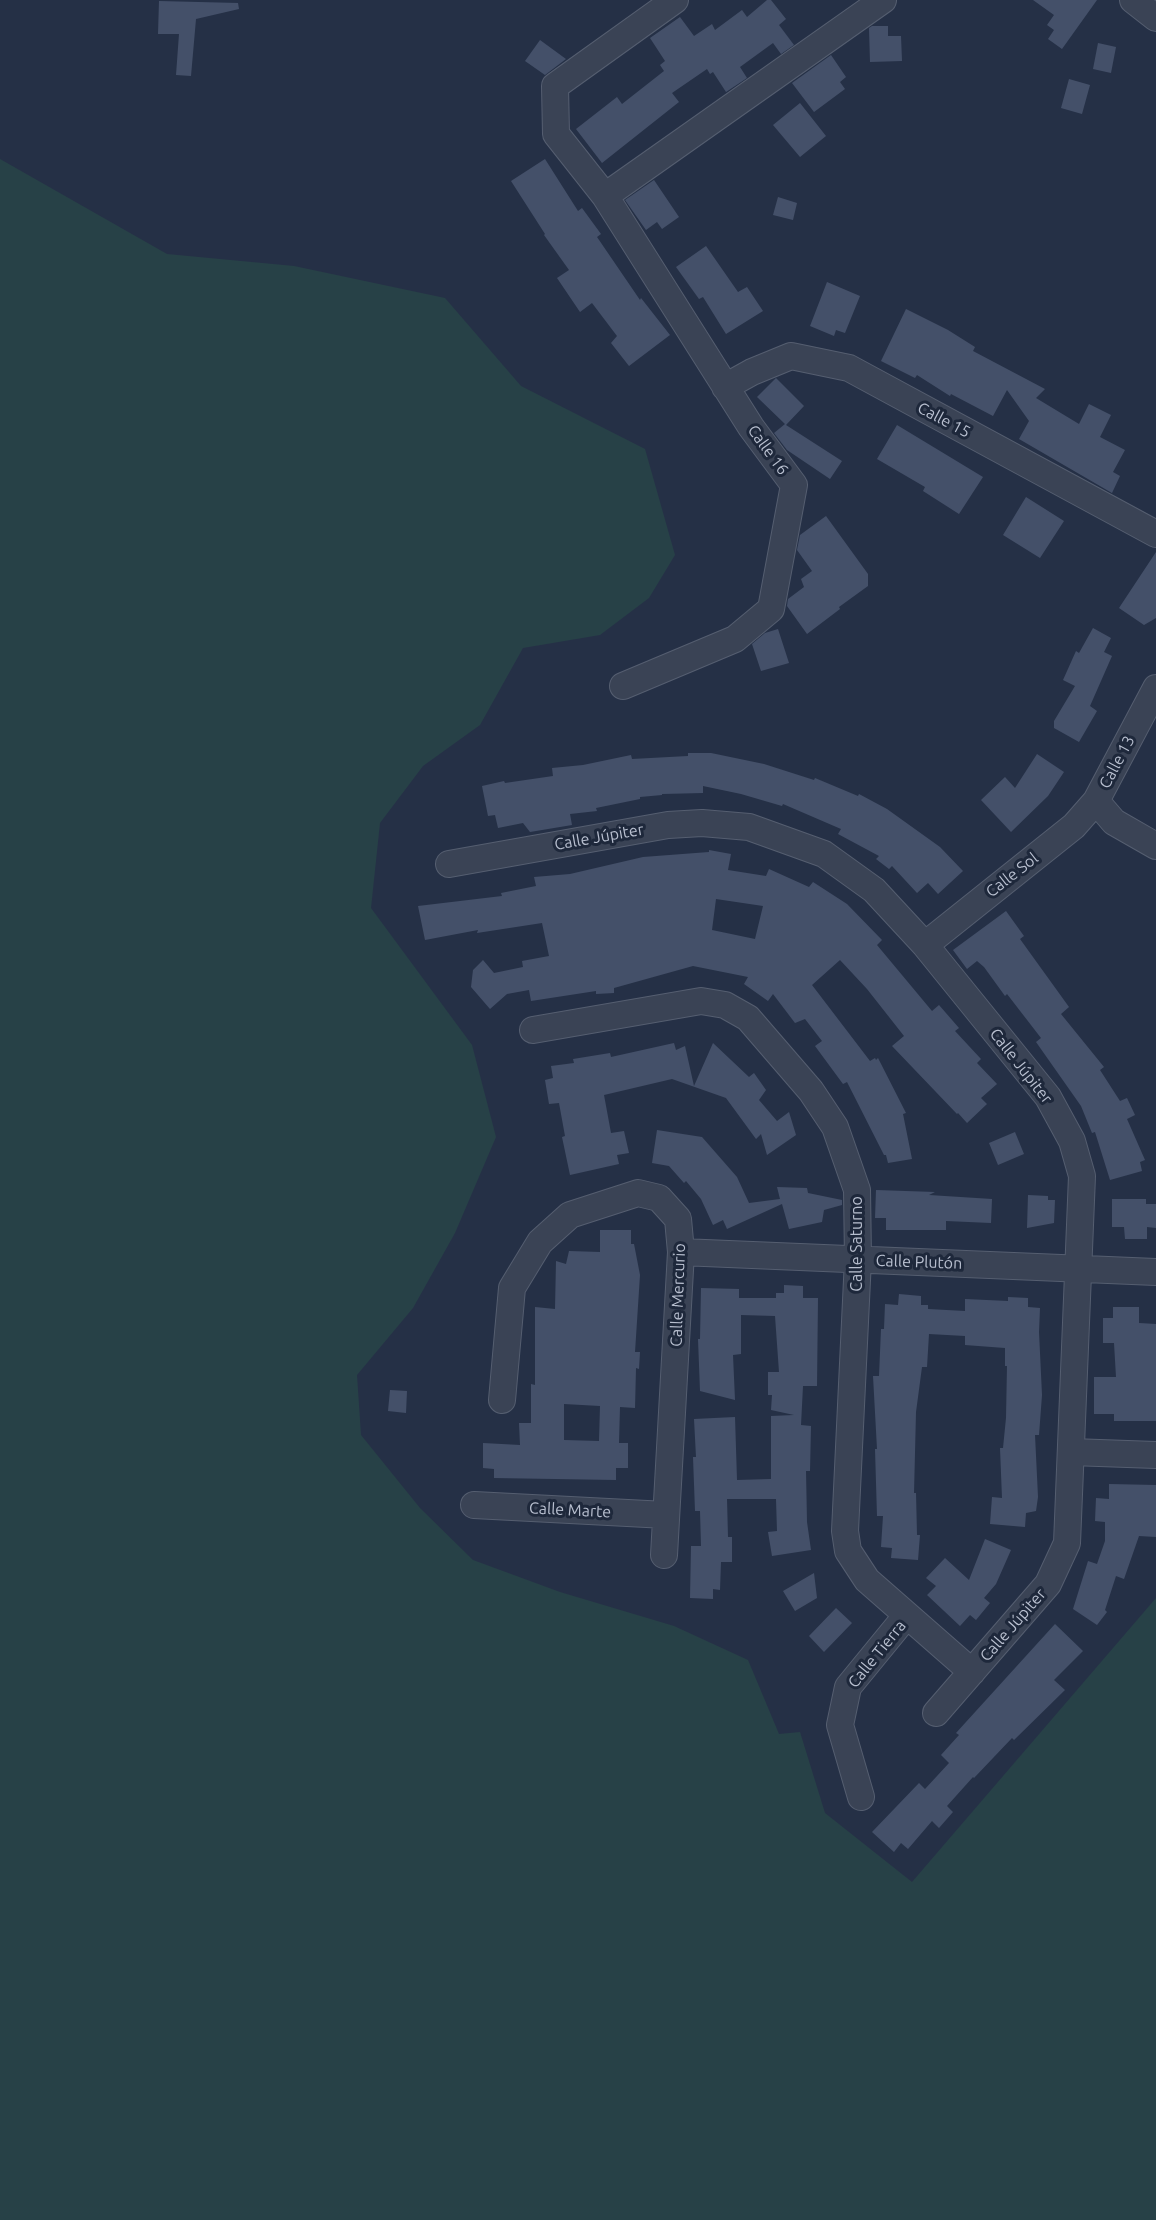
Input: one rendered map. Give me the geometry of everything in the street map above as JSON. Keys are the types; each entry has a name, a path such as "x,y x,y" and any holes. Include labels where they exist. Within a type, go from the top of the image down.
{"street":[{"name":"Calle 16","path":"623,686 735,639 771,609 794,485 764,446 725,387 605,196 556,134 555,86 675,0"},
{"path":"605,196 883,0"},
{"path":"1133,0 1156,18"},
{"name":"Calle 15","path":"725,387 752,372 791,356 849,368 1156,534"},
{"name":"Calle 13","path":"1156,688 1096,801 1114,822 1156,846"},
{"name":"Calle Sol","path":"925,945 1074,826 1096,801"},
{"name":"Calle Júpiter","path":"449,864 668,825 702,823 749,827 824,854 874,890 925,945 1048,1097 1072,1141 1082,1176 1067,1543 1048,1584 936,1713"},
{"name":"Calle Saturno","path":"533,1030 701,1001 725,1005 748,1018 811,1091 835,1127 857,1190 858,1259 845,1531 848,1551 867,1580 972,1672"},
{"name":"Calle Mercurio","path":"502,1400 512,1288 540,1242 570,1215 638,1193 659,1198 678,1219 681,1252 664,1555"},
{"name":"Calle Plutón","path":"681,1252 1156,1272"},
{"path":"1071,1452 1156,1455"},
{"name":"Calle Marte","path":"474,1504 666,1515"},
{"name":"Calle Tierra","path":"861,1797 840,1725 848,1687 908,1615"}],"green space":[{"path":"0,159 167,254 294,266 445,298 521,386 645,449 675,555 649,598 600,635 523,648 480,725 423,766 380,823 371,908 472,1045 496,1137 455,1233 413,1308 357,1375 361,1435 420,1508 473,1560 560,1592 674,1626 748,1660 779,1734 800,1732 825,1813 912,1882 1156,1598 1156,2220 0,2220"}],"building":[{"path":"767,0 771,0 786,19 779,25 794,45 781,54 773,43 740,67 747,78 726,92 713,72 710,74 707,69 672,93 679,102 602,163 576,129 617,97 622,104 664,71 660,65 665,61 650,38 680,17 694,36 712,24 715,30 742,10 747,17"},
{"path":"1033,0 1097,0 1062,49 1048,39 1054,30 1047,25 1054,15"},
{"path":"159,1 238,3 239,9 196,19 191,76 176,75 179,34 158,34"},
{"path":"888,26 888,36 901,36 902,61 870,62 869,28"},
{"path":"540,40 566,59 545,75 525,61"},
{"path":"1098,43 1116,47 1111,73 1093,69"},
{"path":"831,55 846,77 840,82 845,89 814,112 792,83"},
{"path":"1069,79 1090,85 1082,114 1061,108"},
{"path":"800,103 826,136 800,157 773,125"},
{"path":"545,159 578,211 582,208 601,234 597,237 640,300 641,298 670,335 629,366 611,343 617,336 592,303 580,312 557,278 569,270 544,235 511,181"},
{"path":"654,180 679,217 662,229 657,222 646,230 625,200"},
{"path":"778,197 797,203 793,220 773,215"},
{"path":"706,246 738,292 747,287 763,311 726,334 703,297 699,299 676,267"},
{"path":"827,282 860,296 845,333 836,330 834,336 810,326"},
{"path":"906,309 948,330 975,347 973,351 1045,389 1036,398 1079,424 1089,404 1111,415 1100,437 1125,450 1113,472 1120,476 1112,493 1019,439 1029,421 1007,390 993,416 951,394 950,396 917,375 915,378 881,361"},
{"path":"776,378 804,406 786,425 842,461 830,479 787,450 774,433 785,424 757,397"},
{"path":"897,425 983,477 959,514 923,491 925,487 877,459"},
{"path":"1026,497 1064,521 1040,558 1003,535"},
{"path":"826,516 868,574 868,586 807,634 787,606 788,599 804,587 801,579 812,571 797,550 800,535"},
{"path":"1156,552 1156,618 1144,625 1119,608"},
{"path":"1093,628 1111,638 1104,652 1112,656 1090,706 1097,711 1079,742 1054,728 1054,721 1075,686 1063,680 1076,651 1079,653"},
{"path":"778,629 789,663 761,671 752,644 765,633"},
{"path":"688,753 711,753 764,764 814,780 815,778 858,796 859,794 887,809 940,847 963,871 938,894 928,883 917,893 892,866 889,869 876,859 879,856 838,834 841,829 783,804 782,806 703,786 703,793 640,797 640,799 596,808 597,811 570,814 572,825 530,832 523,823 498,828 495,815 488,816 482,786 504,781 505,783 553,776 552,768 583,765 631,755 632,759 688,756"},
{"path":"1037,754 1064,772 1048,796 1011,832 981,800 1005,777 1015,788"},
{"path":"709,850 731,854 728,870 766,876 769,869 809,887 813,882 847,904 882,940 877,945 932,1011 939,1005 959,1028 955,1031 981,1059 977,1063 997,1084 981,1098 987,1104 967,1123 957,1114 892,1046 904,1036 867,989 840,960 812,985 870,1061 878,1058 906,1113 903,1114 912,1159 888,1163 886,1155 847,1082 843,1084 815,1046 822,1041 805,1019 795,1023 773,994 768,1001 744,984 748,977 693,966 614,988 614,993 596,994 596,991 531,1001 529,990 507,994 490,1009 471,987 473,970 483,960 494,973 523,967 522,961 549,956 542,923 477,933 478,930 425,940 418,906 502,896 501,893 536,886 534,877 570,874 643,857 709,852","holes":["716,899 763,906 755,939 712,930"]},
{"path":"1006,911 1024,936 1020,939 1069,1007 1061,1014 1104,1067 1100,1070 1120,1101 1127,1098 1135,1115 1127,1119 1145,1160 1140,1162 1142,1171 1110,1180 1095,1132 1092,1133 1081,1106 1036,1042 1041,1038 984,967 977,961 967,969 953,950"},
{"path":"674,1043 676,1050 685,1046 694,1086 713,1043 749,1077 754,1073 766,1090 759,1100 777,1121 789,1112 796,1135 767,1155 761,1134 756,1139 726,1098 672,1079 604,1095 611,1133 624,1131 629,1153 617,1155 619,1164 570,1175 562,1137 565,1136 559,1103 549,1104 545,1080 553,1078 551,1066 574,1063 573,1059 610,1053 611,1057"},
{"path":"657,1130 702,1137 737,1177 749,1203 780,1199 777,1187 807,1188 808,1193 842,1200 842,1205 824,1210 822,1222 789,1229 782,1204 727,1229 723,1220 713,1225 701,1199 686,1181 684,1183 669,1166 652,1163"},
{"path":"1015,1132 1024,1154 998,1165 989,1143"},
{"path":"876,1190 935,1192 929,1195 992,1199 991,1223 946,1221 946,1230 886,1230 886,1218 875,1218"},
{"path":"1028,1195 1048,1196 1048,1200 1055,1200 1054,1223 1027,1228"},
{"path":"1112,1199 1146,1199 1146,1204 1156,1204 1156,1228 1147,1227 1147,1239 1125,1239 1124,1227 1112,1227"},
{"path":"600,1230 631,1230 631,1244 634,1244 640,1275 635,1352 640,1352 639,1369 636,1368 635,1408 620,1407 619,1443 628,1443 628,1468 616,1468 616,1480 494,1478 494,1469 483,1468 483,1443 520,1445 519,1423 531,1423 531,1384 535,1385 535,1307 555,1309 556,1261 566,1264 569,1251 600,1252","holes":["564,1404 600,1406 599,1441 564,1440"]},
{"path":"784,1285 803,1286 803,1298 818,1298 817,1386 803,1386 801,1425 811,1426 810,1471 806,1471 807,1522 811,1550 772,1556 768,1532 777,1531 776,1499 727,1499 728,1537 732,1537 732,1562 721,1562 720,1590 713,1589 713,1599 690,1598 691,1546 701,1546 700,1511 695,1511 694,1419 735,1417 737,1480 771,1479 771,1416 794,1415 771,1410 772,1395 768,1395 768,1372 779,1372 775,1316 741,1315 741,1354 733,1355 735,1400 700,1391 698,1339 700,1339 701,1288 739,1289 739,1298 776,1298 776,1293 784,1293"},
{"path":"899,1294 921,1296 921,1305 928,1305 928,1309 965,1311 965,1299 1008,1301 1008,1297 1028,1298 1028,1307 1040,1308 1042,1395 1039,1435 1035,1435 1038,1497 1036,1511 1026,1513 1025,1527 990,1524 992,1497 1002,1498 1000,1448 1003,1448 1006,1418 1005,1348 965,1345 965,1336 929,1334 927,1367 922,1367 916,1412 914,1493 916,1493 917,1535 920,1535 918,1560 891,1558 892,1548 881,1547 883,1516 877,1516 875,1449 877,1449 873,1376 879,1376 881,1329 884,1329 885,1304 898,1305"},
{"path":"1113,1307 1139,1307 1139,1323 1156,1324 1156,1421 1114,1421 1114,1414 1094,1414 1094,1377 1116,1377 1114,1343 1103,1343 1103,1318 1113,1318"},
{"path":"390,1390 407,1391 406,1413 388,1411"},
{"path":"1109,1484 1156,1485 1156,1537 1139,1536 1124,1579 1116,1576 1105,1610 1107,1612 1097,1625 1073,1609 1088,1561 1097,1564 1105,1541 1105,1522 1095,1521 1096,1498 1109,1499"},
{"path":"985,1539 1011,1550 996,1584 984,1598 990,1603 976,1620 970,1615 960,1626 927,1595 936,1586 926,1578 945,1558 969,1580"},
{"path":"814,1573 817,1598 795,1611 783,1591"},
{"path":"836,1608 852,1623 824,1652 809,1636"},
{"path":"1055,1624 1083,1651 1054,1680 1065,1690 973,1777 947,1806 953,1812 939,1828 932,1821 908,1849 901,1843 894,1852 872,1832 919,1783 925,1789 949,1763 941,1755 959,1735 956,1733"}]}
